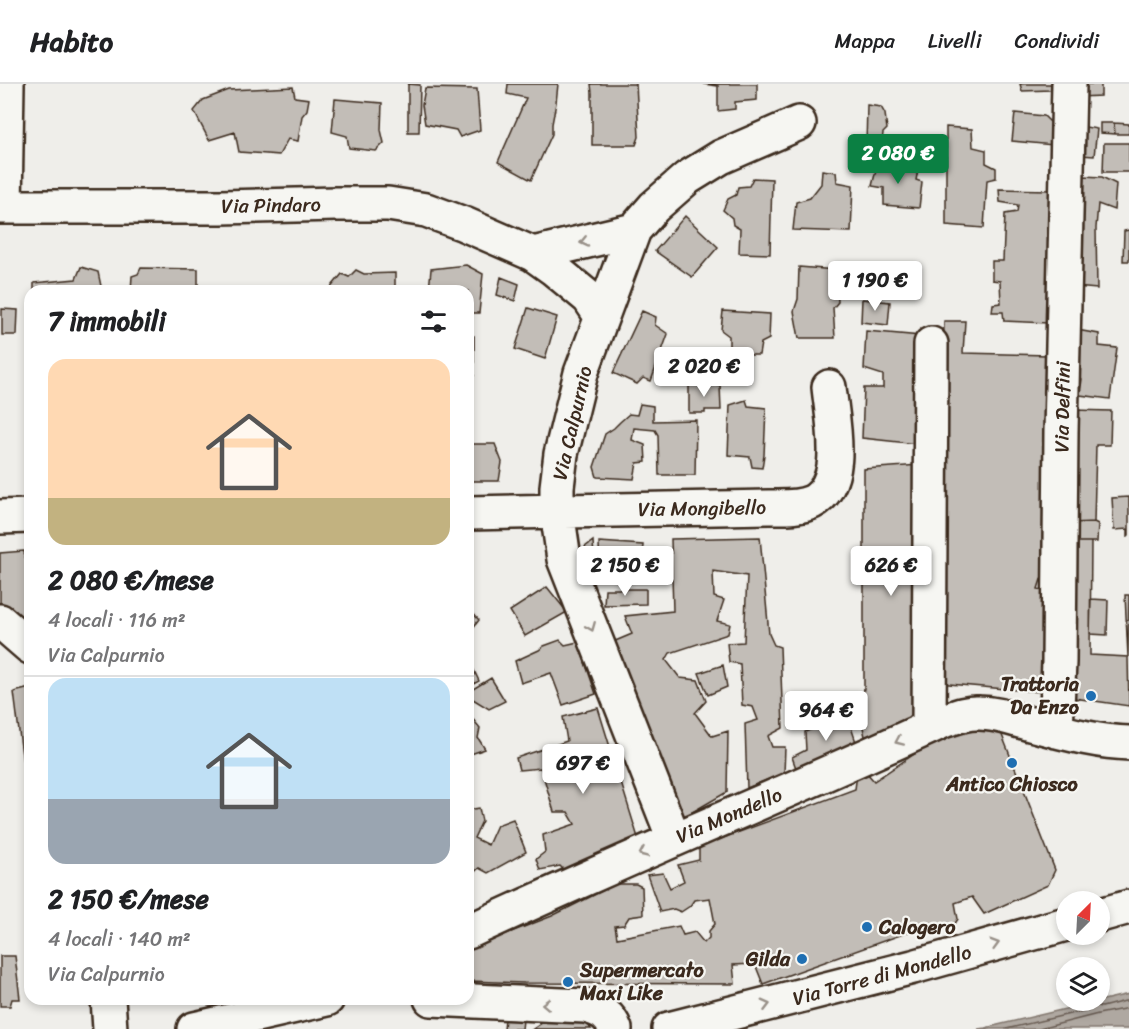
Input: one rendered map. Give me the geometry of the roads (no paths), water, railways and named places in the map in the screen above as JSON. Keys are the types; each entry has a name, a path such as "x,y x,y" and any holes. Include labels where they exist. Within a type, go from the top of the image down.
{"street":[{"path":"3,207 6,84"},
{"name":"Via Delfini","path":"1056,731 1069,84"},
{"name":"Via Calpurnio","path":"674,839 564,559 557,511 561,454 581,373 634,230 654,207 687,178 721,157 799,123"},
{"name":"Via Pindaro","path":"3,207 388,204 426,210 533,254 589,298 602,316"},
{"path":"533,254 634,230"},
{"path":"928,727 931,344"},
{"name":"Via Mongibello","path":"474,513 798,506 812,502 825,490 833,475 836,460 829,387"},
{"path":"0,517 24,516"},
{"path":"0,621 24,642"},
{"name":"Via Mondello","path":"474,929 959,715 977,712 994,714 1094,740 1129,743"},
{"path":"1110,912 1129,907"},
{"name":"Via Torre di Mondello","path":"669,1029 914,967 1056,927"},
{"path":"474,1001 585,1006 603,1012 610,1018 615,1029"},
{"path":"108,1005 110,1029"},
{"path":"194,1029 300,1005"}],"water":[{"path":"1129,994 1129,1029 978,1029 1057,1011 1110,1011 1110,998"}],"place":[{"name":"Trattoria Da Enzo","path":"1091,696"},
{"name":"Antico Chiosco","path":"1012,763"},
{"name":"Calogero","path":"867,927"},
{"name":"Gilda","path":"802,959"},
{"name":"Supermercato Maxi Like","path":"568,982"}]}
